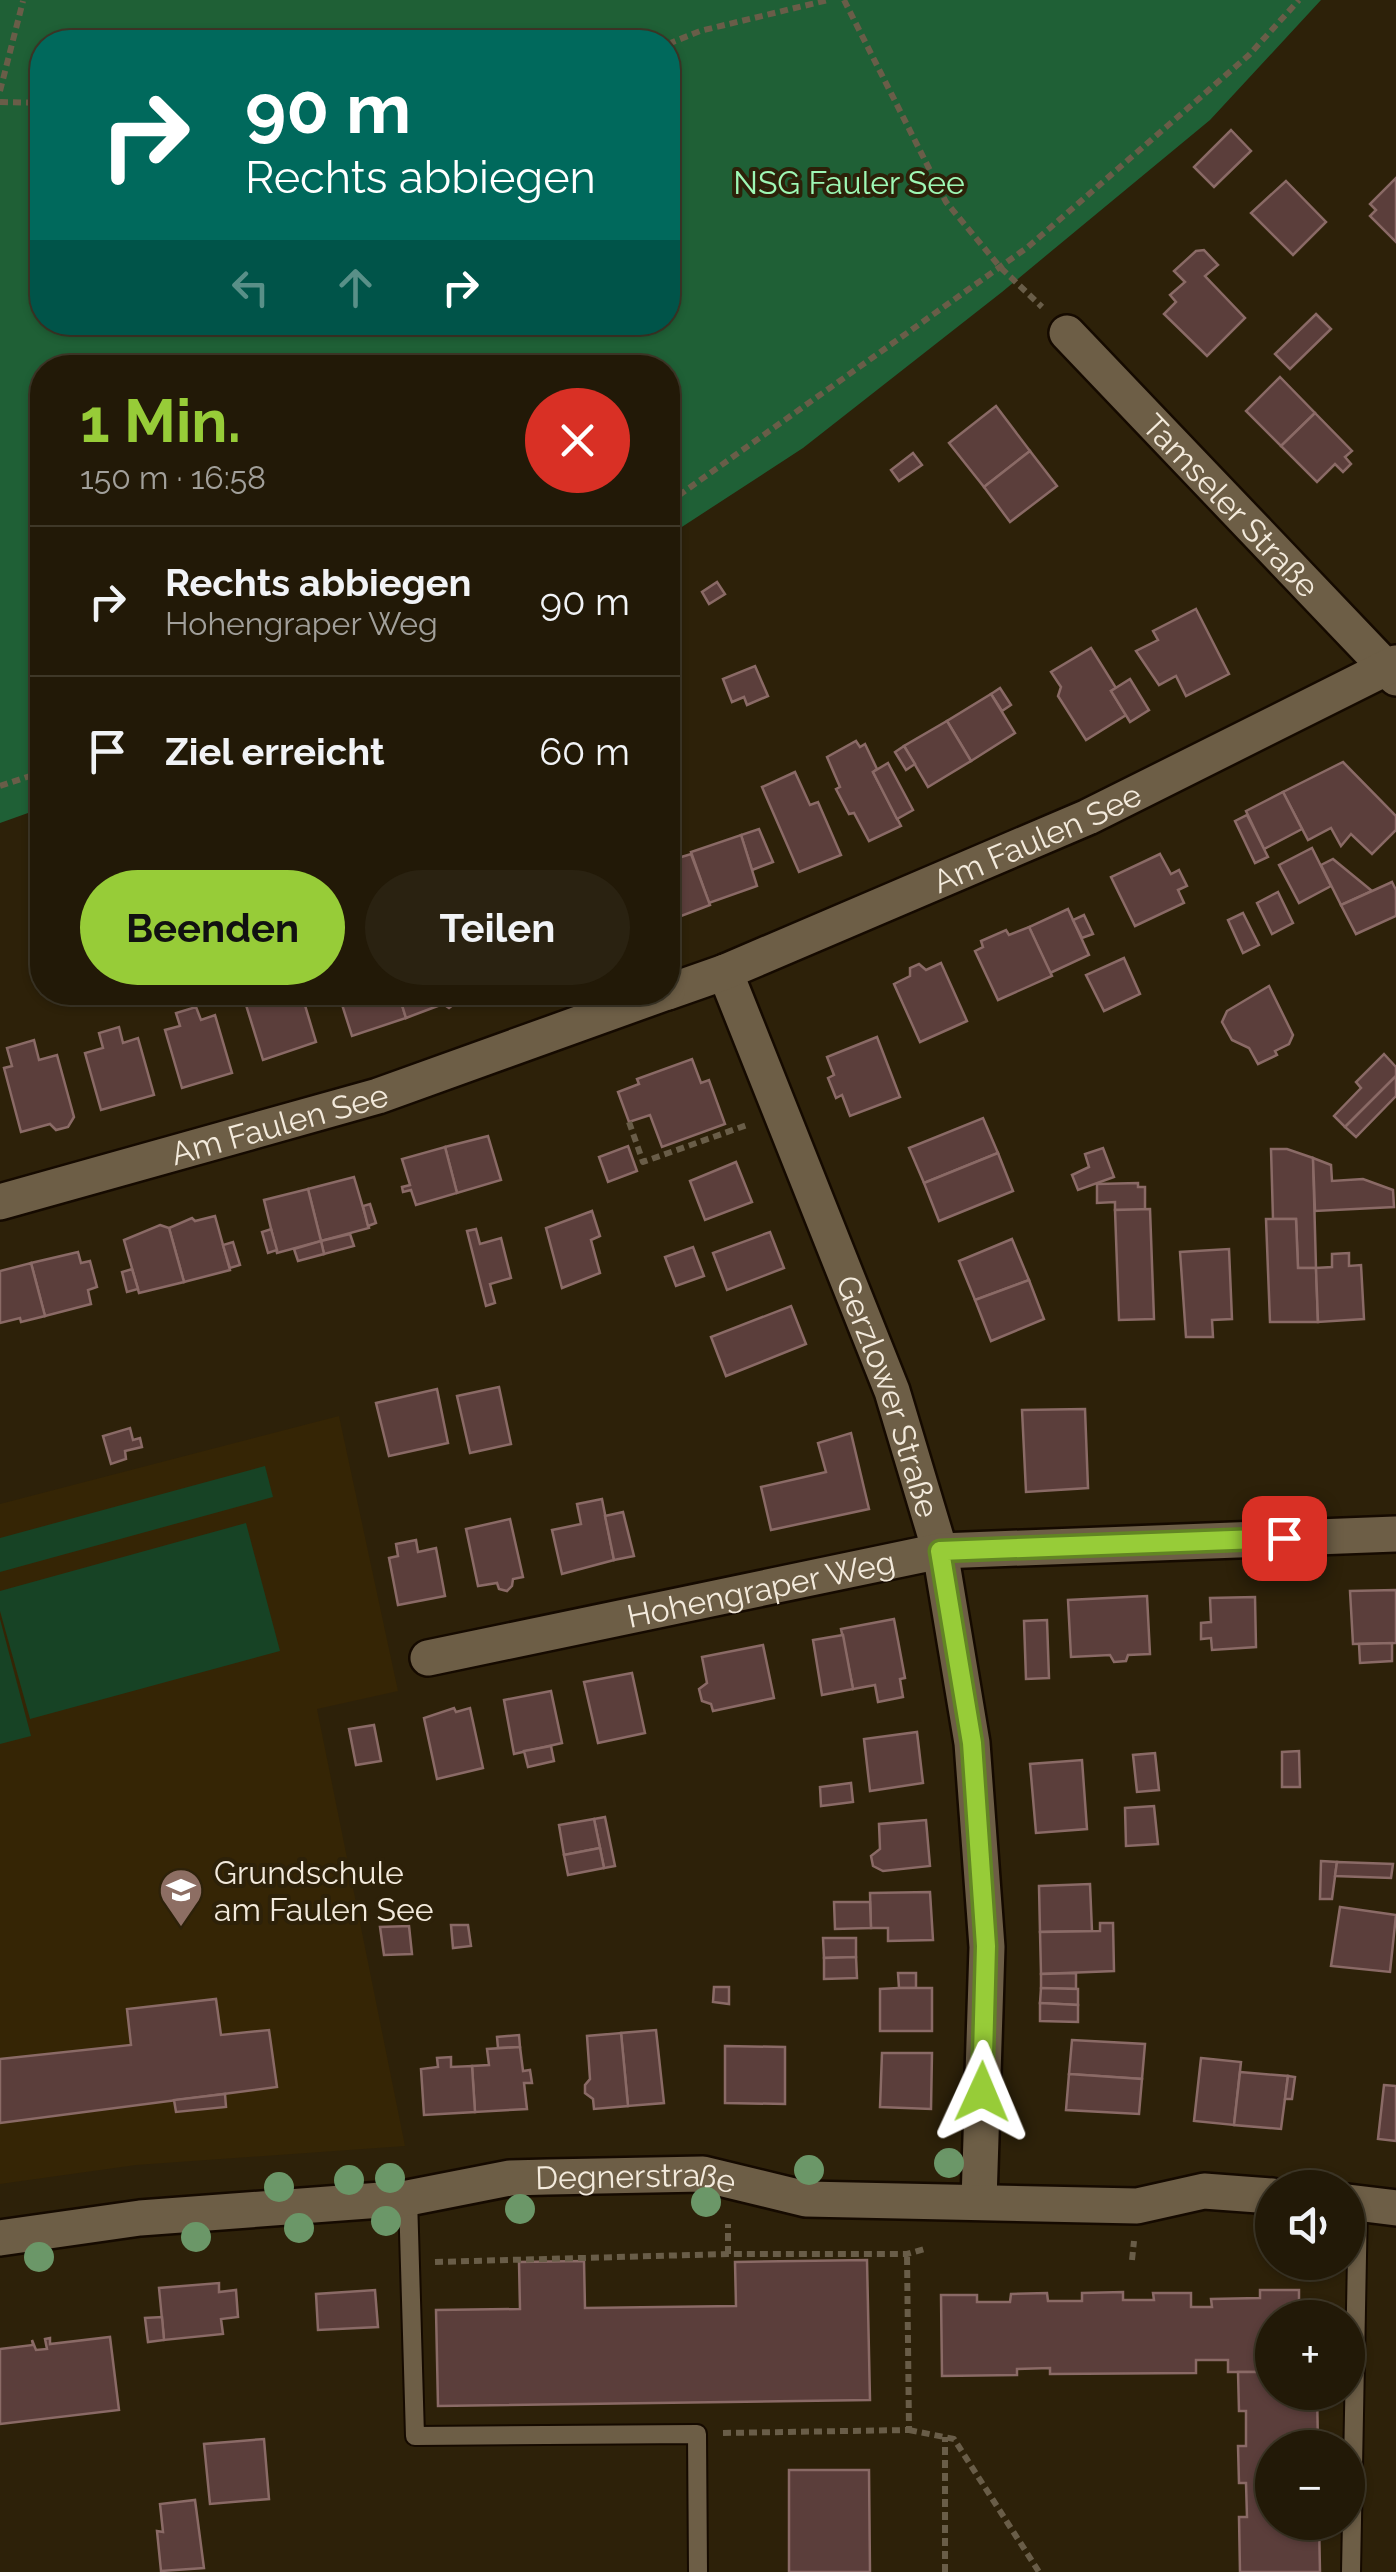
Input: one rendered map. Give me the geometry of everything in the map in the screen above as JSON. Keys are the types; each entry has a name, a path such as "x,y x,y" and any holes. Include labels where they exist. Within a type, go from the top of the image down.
{"street":[{"name":"Tamseler Straße","path":"1067,332 1393,670"},
{"name":"Am Faulen See","path":"680,988 725,972 1088,817 1393,670"},
{"name":"Gerzlower Straße","path":"725,972 892,1391 940,1551 972,1743 986,1946 979,2201"},
{"name":"Am Faulen See","path":"0,1202 378,1096 631,1005"},
{"name":"Hohengraper Weg","path":"428,1658 940,1551 1396,1534"},
{"name":"Degnerstraße","path":"0,2238 140,2218 408,2198 510,2178 703,2174 806,2199 1137,2206 1204,2191 1255,2195"},
{"path":"1365,2204 1396,2208"}],"lane":[{"path":"408,2198 415,2436 697,2434 698,2572"},
{"path":"1351,2572 1353,2280"}],"path":[{"path":"680,39 828,0"},
{"path":"844,0 946,202 1000,267 1067,332"},
{"path":"680,494 1028,247 1249,54 1298,0"},
{"path":"0,92 24,2"},
{"path":"0,102 30,103"},
{"path":"0,786 30,776"},
{"path":"629,1122 642,1162 782,1113"},
{"path":"728,2224 728,2254"},
{"path":"411,2262 907,2254 928,2248"},
{"path":"907,2254 908,2430"},
{"path":"697,2434 908,2430 954,2440 1039,2572"},
{"path":"945,2438 945,2572"}],"shaded area":[{"name":"Grundschule am Faulen See","path":"339,1416 398,1691 317,1709 405,2146 136,2165 0,2184 0,1504"}],"green space":[{"name":"NSG Fauler See","path":"0,0 1321,0 1210,120 1002,292 803,448 680,528 680,355 30,355 30,812 0,823"},
{"path":"265,1466 273,1497 0,1572 0,1538"},
{"path":"246,1523 280,1651 30,1719 0,1611 0,1591"},
{"path":"0,1619 31,1736 0,1744"}],"building":[{"path":"1231,130 1251,151 1214,187 1194,167"},
{"path":"1396,178 1396,242 1370,216 1376,210 1370,204"},
{"path":"1286,181 1326,222 1293,255 1251,213"},
{"path":"1204,250 1218,265 1205,276 1245,318 1207,356 1164,314 1176,302 1170,295 1185,282 1174,271 1196,251"},
{"path":"1316,314 1331,329 1290,369 1275,354"},
{"path":"1280,377 1315,413 1281,446 1246,411"},
{"path":"996,406 1030,451 984,487 949,443"},
{"path":"1315,413 1352,451 1345,457 1351,464 1343,472 1335,464 1317,482 1281,446"},
{"path":"1030,451 1057,486 1010,522 984,487"},
{"path":"913,453 922,465 899,481 891,470"},
{"path":"717,582 725,594 709,604 702,592"},
{"path":"1196,609 1229,674 1186,696 1176,676 1159,685 1136,651 1158,640 1153,631"},
{"path":"1091,648 1116,688 1111,691 1126,715 1086,740 1058,696 1061,687 1051,672"},
{"path":"755,666 768,696 747,705 744,697 732,702 723,679"},
{"path":"1130,679 1149,710 1130,722 1111,691"},
{"path":"1000,688 1011,705 1002,711 991,694"},
{"path":"991,694 1015,733 971,761 947,721"},
{"path":"947,721 971,761 928,787 904,746"},
{"path":"856,741 860,747 865,744 877,769 873,772 901,826 869,841 836,789 840,787 827,757"},
{"path":"904,746 915,764 906,770 895,752"},
{"path":"1343,762 1396,816 1396,830 1372,854 1351,834 1341,846 1331,828 1308,840 1283,792"},
{"path":"888,763 913,810 897,819 873,772"},
{"path":"795,772 810,805 818,802 841,855 799,872 762,787"},
{"path":"1283,792 1302,829 1264,849 1246,811"},
{"path":"1247,815 1268,857 1255,863 1235,821"},
{"path":"759,829 773,862 752,870 741,835"},
{"path":"741,835 757,886 709,903 691,852"},
{"path":"1312,848 1331,886 1299,903 1279,865"},
{"path":"691,854 710,905 680,916 680,857"},
{"path":"1160,854 1171,874 1179,870 1187,886 1178,890 1184,903 1135,926 1111,877"},
{"path":"1333,859 1372,891 1341,905 1321,865"},
{"path":"1392,882 1396,890 1396,916 1356,934 1341,905"},
{"path":"1278,892 1293,923 1272,934 1257,903"},
{"path":"1068,909 1089,955 1050,973 1029,927"},
{"path":"1243,913 1259,945 1243,953 1228,920"},
{"path":"1084,915 1093,934 1082,938 1073,920"},
{"path":"1029,927 1052,976 998,1000 975,951 983,947 981,941 1006,930 1009,935"},
{"path":"1124,958 1140,994 1104,1011 1086,975"},
{"path":"941,963 967,1021 920,1042 894,984 910,976 910,968 919,964 926,970"},
{"path":"1269,986 1293,1035 1289,1044 1275,1051 1277,1055 1258,1064 1249,1048 1232,1040 1222,1022 1227,1011"},
{"path":"246,1005 305,1005 316,1042 263,1060"},
{"path":"342,1005 402,1005 406,1018 352,1036"},
{"path":"402,1005 440,1005 406,1018"},
{"path":"196,1007 201,1020 215,1015 232,1073 182,1088 165,1030 180,1026 176,1013"},
{"path":"119,1027 123,1043 138,1038 154,1095 101,1110 85,1053 103,1048 99,1033"},
{"path":"877,1037 900,1097 850,1116 842,1095 836,1098 828,1078 834,1075 827,1057"},
{"path":"34,1040 39,1060 57,1055 74,1117 68,1127 56,1130 50,1124 21,1132 4,1068 12,1066 7,1048"},
{"path":"1384,1054 1396,1067 1396,1076 1345,1127 1334,1116 1361,1088 1356,1082"},
{"path":"692,1059 701,1083 709,1080 725,1124 662,1147 650,1115 629,1122 618,1092 639,1084 637,1079"},
{"path":"1396,1076 1396,1096 1356,1137 1345,1127"},
{"path":"983,1118 998,1153 924,1183 909,1148"},
{"path":"488,1136 501,1180 457,1193 445,1147"},
{"path":"628,1146 637,1171 608,1182 599,1157"},
{"path":"445,1147 457,1193 416,1205 411,1190 403,1192 402,1187 410,1185 402,1159"},
{"path":"1103,1148 1114,1177 1078,1190 1072,1175 1089,1167 1085,1154"},
{"path":"1271,1149 1287,1149 1313,1158 1316,1268 1298,1268 1296,1219 1273,1219"},
{"path":"998,1153 1013,1191 939,1221 924,1183"},
{"path":"1313,1158 1331,1165 1332,1181 1363,1179 1393,1190 1394,1207 1315,1211"},
{"path":"736,1162 752,1202 705,1220 690,1181"},
{"path":"354,1177 369,1228 321,1241 308,1189"},
{"path":"1138,1183 1138,1187 1145,1187 1145,1210 1115,1210 1115,1202 1097,1203 1097,1184"},
{"path":"308,1189 321,1241 277,1253 264,1200"},
{"path":"370,1204 376,1223 368,1226 363,1206"},
{"path":"1150,1209 1154,1319 1119,1320 1115,1210"},
{"path":"592,1211 600,1236 591,1240 600,1273 562,1288 546,1228"},
{"path":"215,1216 230,1270 184,1282 169,1228 192,1218 195,1221"},
{"path":"1266,1219 1296,1219 1298,1268 1316,1268 1318,1322 1270,1322"},
{"path":"160,1225 169,1228 184,1282 139,1293 124,1240"},
{"path":"271,1229 277,1250 268,1253 262,1232"},
{"path":"476,1229 480,1244 501,1238 511,1278 490,1284 495,1303 486,1306 467,1231"},
{"path":"770,1232 784,1268 727,1290 713,1253"},
{"path":"350,1234 354,1246 324,1254 321,1241"},
{"path":"1012,1239 1029,1280 975,1300 959,1261"},
{"path":"321,1241 324,1254 298,1261 294,1249"},
{"path":"233,1242 240,1265 230,1268 223,1245"},
{"path":"693,1247 704,1276 676,1286 665,1257"},
{"path":"1229,1249 1232,1319 1212,1320 1213,1337 1186,1337 1180,1252"},
{"path":"78,1252 81,1263 90,1261 97,1287 88,1290 91,1304 45,1316 31,1263"},
{"path":"1349,1253 1349,1266 1361,1265 1364,1319 1318,1322 1316,1268 1332,1267 1332,1254"},
{"path":"31,1263 45,1316 0,1323 0,1271"},
{"path":"132,1269 138,1289 127,1292 122,1272"},
{"path":"1029,1280 1044,1319 991,1341 975,1300"},
{"path":"791,1306 806,1344 726,1376 711,1337"},
{"path":"499,1387 511,1444 470,1453 457,1396"},
{"path":"437,1389 448,1443 389,1456 376,1403"},
{"path":"1085,1409 1088,1488 1026,1492 1022,1410"},
{"path":"130,1428 133,1440 140,1438 142,1447 125,1451 126,1459 111,1464 103,1436"},
{"path":"851,1433 869,1509 771,1530 761,1487 826,1472 818,1443"},
{"path":"602,1499 614,1560 562,1574 552,1530 581,1524 577,1504"},
{"path":"623,1512 634,1556 614,1560 605,1516"},
{"path":"510,1519 523,1577 513,1579 507,1591 499,1589 497,1583 478,1586 466,1529"},
{"path":"416,1540 418,1552 436,1548 445,1596 398,1605 389,1558 398,1556 396,1544"},
{"path":"1396,1590 1396,1643 1353,1644 1350,1591"},
{"path":"1147,1596 1150,1654 1128,1655 1126,1661 1114,1662 1110,1655 1071,1657 1068,1600"},
{"path":"1255,1597 1256,1647 1212,1650 1211,1638 1201,1639 1201,1623 1211,1622 1210,1598"},
{"path":"894,1619 905,1678 900,1679 903,1697 878,1702 875,1685 853,1689 841,1629"},
{"path":"1047,1620 1049,1678 1026,1679 1024,1621"},
{"path":"843,1635 853,1689 822,1695 813,1640"},
{"path":"1392,1643 1392,1661 1360,1663 1359,1644"},
{"path":"763,1645 774,1698 713,1711 711,1704 702,1701 699,1689 707,1683 702,1657"},
{"path":"632,1673 645,1733 598,1743 584,1682"},
{"path":"551,1691 562,1743 514,1754 504,1700"},
{"path":"454,1708 456,1712 470,1708 483,1768 437,1779 424,1718"},
{"path":"374,1725 381,1761 356,1765 349,1729"},
{"path":"917,1732 923,1783 870,1791 864,1739"},
{"path":"551,1746 554,1761 528,1767 524,1751"},
{"path":"1299,1751 1300,1787 1282,1787 1282,1752"},
{"path":"1155,1753 1159,1790 1137,1792 1133,1755"},
{"path":"1082,1760 1087,1829 1036,1833 1030,1764"},
{"path":"851,1783 853,1802 821,1806 820,1787"},
{"path":"1154,1806 1158,1844 1126,1846 1125,1808"},
{"path":"605,1817 615,1866 604,1868 594,1819"},
{"path":"594,1819 600,1848 564,1855 559,1825"},
{"path":"926,1820 930,1866 883,1871 873,1866 871,1856 880,1849 879,1824"},
{"path":"600,1848 604,1868 568,1875 564,1855"},
{"path":"1321,1861 1337,1862 1332,1899 1320,1899"},
{"path":"1337,1862 1393,1864 1391,1878 1335,1876"},
{"path":"1090,1884 1092,1931 1040,1932 1039,1886"},
{"path":"930,1892 933,1940 888,1941 888,1928 871,1928 870,1893"},
{"path":"834,1902 870,1902 871,1928 835,1929"},
{"path":"1340,1907 1396,1915 1390,1972 1331,1966"},
{"path":"1100,1923 1113,1923 1114,1971 1041,1974 1040,1932 1100,1931"},
{"path":"451,1925 468,1925 471,1946 453,1948"},
{"path":"409,1926 412,1954 384,1955 380,1927"},
{"path":"823,1938 856,1938 856,1957 824,1958"},
{"path":"856,1957 857,1978 824,1979 824,1958"},
{"path":"898,1973 916,1973 916,1988 899,1988"},
{"path":"1076,1973 1076,1989 1041,1988 1041,1974"},
{"path":"714,1987 729,1987 729,2004 713,2002"},
{"path":"932,1988 932,2031 880,2031 880,1989"},
{"path":"1041,1988 1078,1989 1078,2005 1040,2003"},
{"path":"216,1999 221,2035 269,2030 277,2087 0,2123 0,2059 131,2045 127,2009"},
{"path":"1040,2003 1078,2005 1078,2022 1040,2021"},
{"path":"656,2030 664,2103 628,2106 621,2033"},
{"path":"621,2033 628,2106 594,2109 593,2099 585,2093 590,2079 587,2036"},
{"path":"519,2035 520,2047 498,2048 497,2037"},
{"path":"1072,2040 1145,2044 1142,2079 1069,2074"},
{"path":"725,2046 785,2047 785,2104 725,2103"},
{"path":"520,2047 523,2071 530,2070 532,2083 524,2083 527,2109 475,2112 472,2066 489,2065 487,2049"},
{"path":"882,2053 932,2053 931,2109 880,2107"},
{"path":"451,2057 451,2067 472,2066 475,2112 424,2115 421,2069 438,2067 437,2058"},
{"path":"1201,2058 1241,2062 1234,2125 1194,2121"},
{"path":"1240,2072 1288,2076 1281,2129 1234,2125"},
{"path":"1069,2074 1142,2079 1139,2114 1066,2110"},
{"path":"1288,2076 1295,2077 1292,2099 1285,2099"},
{"path":"1384,2085 1396,2086 1396,2141 1378,2139"},
{"path":"225,2094 226,2107 176,2112 174,2100"},
{"path":"867,2260 870,2400 438,2406 436,2310 520,2309 519,2262 584,2261 585,2308 736,2306 735,2262"},
{"path":"219,2283 219,2292 236,2290 238,2317 221,2319 223,2334 164,2340 159,2288"},
{"path":"375,2290 378,2327 318,2330 316,2294"},
{"path":"1260,2290 1299,2290 1299,2300 1255,2300 1255,2372 1228,2372 1228,2360 1196,2360 1196,2373 1050,2374 1050,2368 1017,2369 1017,2375 942,2376 941,2295 977,2295 977,2302 1010,2302 1011,2294 1047,2293 1048,2301 1082,2301 1082,2293 1123,2292 1123,2300 1154,2300 1153,2293 1191,2293 1191,2307 1212,2307 1211,2299 1260,2298"},
{"path":"162,2317 164,2340 148,2342 145,2318"},
{"path":"110,2337 119,2410 0,2424 0,2349 33,2345 32,2340 36,2350 47,2349 45,2339 50,2338 50,2344"},
{"path":"1238,2372 1255,2372 1255,2410 1317,2410 1318,2430 1255,2430 1255,2540 1319,2540 1320,2572 1240,2572 1239,2517 1247,2517 1246,2483 1239,2483 1238,2446 1246,2446 1246,2411 1239,2411"},
{"path":"264,2439 269,2499 210,2504 204,2444"},
{"path":"789,2470 869,2470 870,2572 789,2572"},
{"path":"195,2500 204,2568 161,2571 157,2531 163,2532 160,2504"}],"place":[{"name":"Grundschule am Faulen See","path":"181,1928"}],"route":[{"path":"982,2092 986,1946 972,1743 940,1551 1284,1538"}]}
